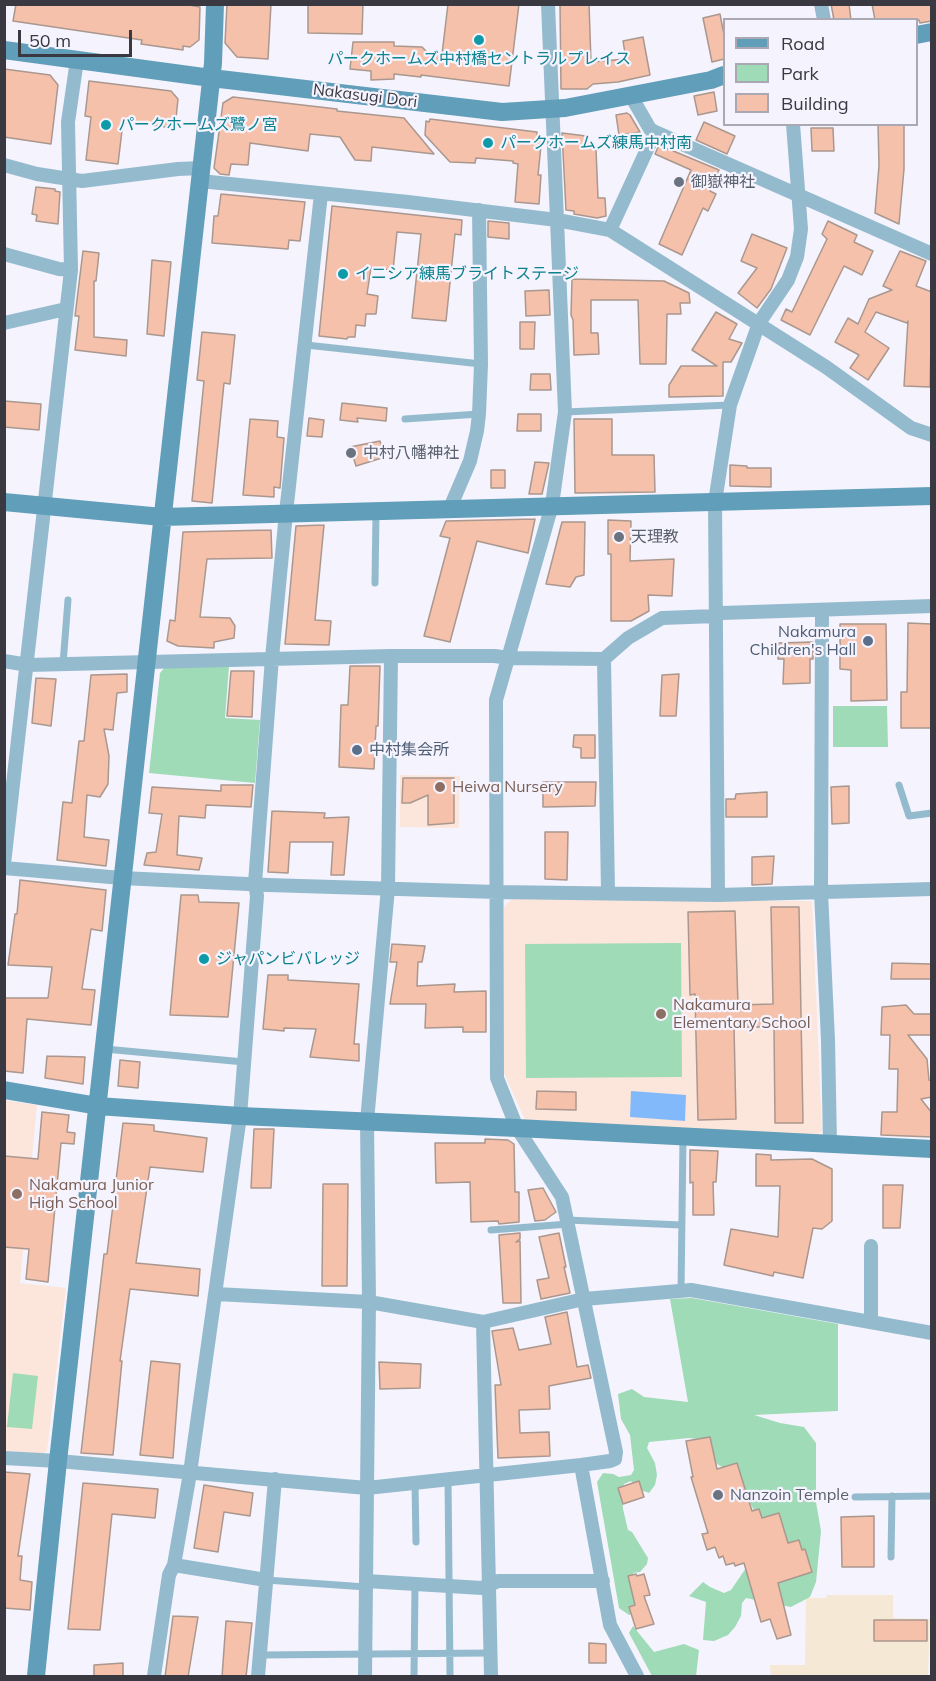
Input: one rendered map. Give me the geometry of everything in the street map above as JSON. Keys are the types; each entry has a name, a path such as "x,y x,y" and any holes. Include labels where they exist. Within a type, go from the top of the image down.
{"street":[{"path":"36,1677 211,78 215,4"},
{"path":"4,1458 367,1488 581,1465 615,1459 616,1452 562,1197 517,1128 497,1078 496,700 552,505 565,412 548,4"},
{"name":"Nakasugi Dori","path":"4,50 211,78 502,112 552,110 711,80 723,75"},
{"path":"4,864 71,270 68,122 77,60"},
{"path":"631,96 650,129 655,132 932,254"},
{"path":"718,895 716,502 730,405 759,323 788,280 797,257 801,228 793,126"},
{"path":"610,230 655,132"},
{"path":"4,165 70,181 190,167 200,175 321,194 479,210 557,220 610,230 826,367 911,428 932,435"},
{"path":"154,1677 169,1575 174,1565 189,1473 240,1116 272,658 321,194"},
{"path":"450,508 470,461 479,414 481,364 479,210"},
{"path":"4,255 71,270"},
{"path":"4,323 66,309"},
{"path":"4,502 162,517 932,496"},
{"path":"4,661 63,664 391,656 604,659 628,638 662,618 722,613 932,606"},
{"path":"822,610 820,892 828,1040 830,1144"},
{"path":"365,1677 369,1302 367,1121 388,888 391,656"},
{"path":"604,659 608,892"},
{"path":"4,868 122,878 497,892 718,895 932,890"},
{"path":"4,1090 98,1106 240,1116 932,1149"},
{"path":"871,1246 871,1321"},
{"path":"216,1294 369,1302 483,1322 584,1299 691,1290 932,1333"},
{"path":"483,1322 491,1677"},
{"path":"581,1465 610,1625 637,1677"},
{"path":"258,1677 275,1479"},
{"path":"174,1565 266,1580"},
{"path":"366,1584 482,1588 498,1581 603,1581"}],"lane":[{"path":"306,345 481,364"},
{"path":"565,412 730,405"},
{"path":"405,419 479,414"},
{"path":"375,583 376,510"},
{"path":"63,664 68,600"},
{"path":"899,785 909,816 932,813"},
{"path":"105,1049 244,1062"},
{"path":"681,1292 684,1137"},
{"path":"491,1230 567,1222 681,1225"},
{"path":"448,1479 450,1677"},
{"path":"415,1483 416,1542"},
{"path":"891,1557 892,1496"},
{"path":"855,1497 932,1496"},
{"path":"266,1580 366,1584"},
{"path":"414,1677 415,1585"},
{"path":"260,1655 490,1653"}],"shaded area":[{"path":"400,775 460,776 459,828 400,827"},
{"path":"513,898 812,901 822,1131 817,1136 525,1120 504,1073 504,907"},
{"name":"Nakamura Junior High School","path":"4,1100 37,1105 20,1283 66,1288 47,1450 43,1454 5,1451"},
{"path":"827,1595 893,1595 893,1618 930,1619 928,1676 771,1676 770,1665 805,1665 806,1598 826,1598"}],"green space":[{"path":"229,666 225,718 260,720 255,783 149,773 160,673 165,667"},
{"path":"833,706 887,706 888,747 833,747"},
{"path":"681,943 682,1077 526,1078 525,944"},
{"path":"692,1298 838,1324 838,1411 754,1415 804,1427 816,1443 816,1502 821,1531 816,1582 810,1597 791,1607 746,1598 742,1603 741,1616 735,1627 728,1635 714,1641 703,1640 706,1602 689,1596 703,1582 724,1593 731,1590 746,1568 772,1542 733,1473 717,1464 706,1440 689,1438 649,1442 647,1448 655,1463 657,1475 655,1485 649,1493 638,1489 631,1481 624,1484 622,1491 628,1530 632,1532 648,1558 647,1564 640,1572 633,1573 632,1584 636,1603 635,1612 629,1615 619,1608 597,1482 603,1473 619,1477 631,1475 634,1470 630,1435 621,1419 618,1394 632,1389 644,1397 688,1402 670,1299"},
{"path":"13,1373 38,1376 32,1429 7,1427"},
{"path":"633,1626 654,1652 684,1644 699,1650 696,1676 652,1676 629,1633"}],"water":[{"path":"631,1091 686,1095 685,1121 630,1117"}],"building":[{"path":"16,4 184,4 200,7 199,40 190,47 183,46 183,50 141,44 142,40 13,21"},
{"path":"227,4 271,4 268,59 237,57 225,43"},
{"path":"308,4 363,4 362,34 308,33"},
{"path":"448,4 519,4 509,86 421,75 421,77 394,74 394,79 371,80 371,71 350,69 353,42 394,42 394,46 422,47 427,52 442,54"},
{"path":"560,4 589,4 591,62 626,59 623,41 643,37 650,75 618,82 593,84 587,89 561,89"},
{"path":"831,4 849,4 851,18 834,18"},
{"path":"872,4 932,4 932,21 920,23 918,18 875,18"},
{"path":"720,14 723,30 723,59 712,62 703,18"},
{"path":"4,69 50,75 58,85 51,144 4,137"},
{"name":"パークホームズ鷺ノ宮","path":"89,81 171,91 178,99 175,128 123,122 118,164 86,160 91,117 85,116"},
{"path":"714,92 717,111 698,115 694,96"},
{"path":"233,97 404,118 434,154 372,147 371,161 355,160 340,137 310,134 308,151 250,143 248,165 231,164 229,175 220,174 214,168 223,103"},
{"path":"627,113 640,132 619,135 616,115"},
{"name":"パークホームズ練馬中村南","path":"430,119 537,132 537,135 542,136 538,175 541,175 539,204 515,202 518,164 513,161 476,158 475,163 450,162 425,135 426,121 429,122"},
{"path":"704,122 735,136 727,154 696,140"},
{"path":"878,126 904,126 904,169 899,224 875,213 879,166"},
{"path":"811,128 833,128 834,151 812,151"},
{"path":"562,133 586,136 593,149 596,149 598,198 605,198 606,216 597,218 574,214 574,211 566,210"},
{"path":"659,145 719,170 710,191 716,194 708,211 703,208 682,255 659,244 691,170 655,154"},
{"path":"36,187 55,189 60,192 58,224 36,221 37,215 32,214"},
{"path":"221,194 305,202 300,241 289,240 288,249 212,243 214,216 218,216"},
{"name":"イニシア練馬ブライトステージ","path":"332,206 462,220 461,235 455,234 446,321 412,318 421,234 397,232 393,270 371,268 367,294 378,296 376,314 366,314 365,326 356,325 355,337 347,339 319,336"},
{"path":"488,221 509,223 509,239 488,237"},
{"path":"828,221 857,235 854,242 873,251 862,275 844,266 810,335 781,320 786,309 792,312 827,239 822,234"},
{"path":"752,234 787,248 771,289 757,308 738,293 757,268 741,261"},
{"path":"83,251 99,253 96,281 94,281 94,337 127,340 126,356 75,350 79,316 75,316"},
{"path":"900,251 926,261 916,286 932,292 930,387 904,386 908,321 907,323 876,312 865,332 889,348 868,380 850,368 859,355 835,342 848,318 858,324 869,299 892,290 883,286"},
{"path":"152,260 171,262 164,336 147,334"},
{"path":"572,279 664,281 689,293 690,303 680,303 681,314 667,314 666,364 640,364 638,300 591,300 591,333 598,333 599,354 574,355 571,315"},
{"path":"549,290 550,315 526,316 525,291"},
{"path":"716,312 737,324 729,339 742,343 731,362 723,362 723,396 669,397 669,385 681,366 717,366 692,350"},
{"path":"520,322 535,322 534,349 520,349"},
{"path":"202,332 235,335 230,384 224,383 212,503 192,501 204,381 197,380"},
{"path":"531,374 550,374 551,390 530,390"},
{"path":"4,401 41,404 39,430 4,427"},
{"path":"342,403 387,408 386,421 357,418 358,422 340,420"},
{"path":"518,414 541,414 541,431 517,431"},
{"path":"309,418 324,420 322,437 307,436"},
{"path":"250,419 278,421 277,437 284,438 280,488 274,487 274,497 243,495"},
{"path":"574,419 612,419 612,455 654,455 655,492 575,493"},
{"path":"380,441 385,457 356,466 350,447"},
{"path":"535,462 549,463 542,494 529,494"},
{"path":"730,465 771,468 771,487 730,486"},
{"path":"491,470 505,470 505,488 491,488"},
{"path":"535,519 528,553 477,541 450,642 424,636 450,538 440,536 446,521"},
{"path":"608,520 631,521 630,561 674,559 672,596 648,595 649,611 631,621 611,621 611,554 608,554"},
{"path":"562,522 585,522 584,575 576,577 570,587 546,584"},
{"path":"324,525 315,620 331,621 329,645 285,644 296,526"},
{"path":"271,530 272,558 207,559 200,617 230,618 235,626 234,638 214,642 214,648 178,646 167,641 170,620 175,621 183,532"},
{"path":"908,623 932,624 932,728 901,728 901,692 907,692"},
{"path":"840,624 886,624 887,700 851,701 851,670 840,669"},
{"path":"813,642 810,683 783,684 784,659 778,659 778,643"},
{"path":"350,666 380,666 374,769 339,767 341,705 348,705"},
{"path":"231,671 254,671 252,717 227,716"},
{"path":"127,674 127,692 117,693 113,730 104,729 109,756 108,784 100,797 87,795 84,837 109,840 106,866 57,860 63,802 72,803 79,741 84,741 91,675"},
{"path":"679,674 676,716 660,716 662,675"},
{"path":"36,678 56,679 51,726 32,723"},
{"path":"574,735 595,735 595,758 581,758 581,748 573,747"},
{"path":"403,778 454,778 454,823 428,825 428,795 410,803 402,803"},
{"path":"543,782 596,782 595,806 543,807"},
{"path":"221,785 253,785 251,807 206,805 205,818 179,816 177,855 202,858 199,870 144,865 147,853 156,852 162,814 149,813 152,787 221,791"},
{"path":"849,786 849,823 832,824 831,787"},
{"path":"767,792 767,817 726,817 726,799 735,799 736,794"},
{"path":"272,811 325,813 324,818 349,817 344,875 331,875 333,842 290,842 288,873 268,872"},
{"path":"545,832 568,832 567,880 545,879"},
{"path":"774,856 772,884 752,885 752,857"},
{"path":"20,880 106,890 102,931 91,929 82,989 95,990 91,1025 27,1019 23,1073 4,1071 4,998 48,998 52,967 8,965"},
{"name":"ジャパンビバレッジ","path":"181,895 198,895 199,902 239,903 228,1017 170,1015"},
{"path":"771,907 799,907 803,1123 775,1123 774,1027 734,1027 736,1119 698,1120 695,994 690,995 688,912 735,911 738,1005 773,1004"},
{"path":"392,944 425,946 422,962 418,962 417,986 455,984 454,992 486,991 486,1032 463,1032 463,1027 425,1028 426,1004 390,1004 397,962 390,962"},
{"path":"892,963 932,964 932,979 891,979"},
{"path":"268,975 288,975 288,980 359,984 354,1044 359,1044 359,1061 310,1057 316,1029 284,1028 284,1031 263,1029"},
{"path":"906,1005 914,1014 932,1014 932,1035 908,1035 927,1059 929,1080 932,1081 932,1097 921,1099 932,1113 932,1137 881,1135 882,1112 897,1112 898,1069 889,1069 890,1035 881,1035 882,1007"},
{"path":"47,1056 85,1057 83,1084 45,1078"},
{"path":"120,1060 140,1062 138,1088 118,1086"},
{"path":"537,1091 576,1092 576,1110 536,1109"},
{"path":"42,1112 69,1115 67,1132 75,1133 74,1144 61,1143 48,1282 26,1279 29,1249 4,1247 4,1156 38,1159"},
{"path":"123,1123 154,1125 154,1131 207,1138 203,1172 150,1167 136,1263 200,1269 198,1296 130,1289 120,1361 122,1361 113,1455 81,1453 104,1254 107,1254"},
{"path":"254,1129 274,1129 271,1188 251,1188"},
{"path":"485,1139 508,1140 514,1144 515,1192 519,1192 519,1222 499,1224 498,1221 471,1222 470,1182 436,1183 435,1143 485,1143"},
{"path":"690,1150 718,1151 716,1182 713,1182 714,1215 693,1215"},
{"path":"756,1154 771,1155 771,1160 812,1159 832,1169 832,1221 822,1229 813,1228 803,1278 774,1272 773,1276 724,1265 731,1229 778,1237 780,1186 756,1186"},
{"path":"323,1184 348,1184 347,1286 322,1286"},
{"path":"883,1185 903,1185 900,1228 883,1228"},
{"path":"543,1188 556,1212 545,1220 535,1221 528,1190"},
{"path":"520,1233 520,1239 516,1242 520,1241 521,1303 503,1303 499,1235"},
{"path":"559,1233 570,1293 541,1299 537,1280 549,1278 539,1237"},
{"path":"567,1312 577,1367 588,1365 591,1378 549,1386 550,1409 519,1410 520,1433 549,1432 550,1456 498,1458 495,1385 501,1385 492,1331 513,1328 519,1350 551,1344 545,1317"},
{"path":"151,1361 180,1364 173,1458 140,1455"},
{"path":"379,1362 421,1364 420,1388 380,1389"},
{"path":"710,1437 717,1469 737,1463 752,1511 759,1509 762,1518 779,1513 788,1543 799,1540 802,1550 805,1549 812,1572 778,1583 791,1635 777,1639 770,1619 761,1622 744,1563 735,1566 734,1563 726,1565 723,1556 719,1558 715,1547 707,1550 702,1534 708,1533 691,1477 693,1477 686,1441"},
{"path":"4,1472 30,1474 18,1556 22,1556 20,1580 32,1582 30,1610 4,1608"},
{"path":"639,1481 644,1497 623,1504 618,1488"},
{"path":"83,1483 158,1489 155,1518 112,1514 100,1630 68,1629"},
{"path":"204,1485 253,1493 250,1516 224,1512 218,1552 194,1548"},
{"path":"874,1516 874,1567 842,1567 841,1517"},
{"path":"636,1574 637,1576 644,1574 650,1595 644,1596 654,1624 636,1629 629,1607 635,1605 628,1576"},
{"path":"173,1616 198,1617 188,1677 165,1677"},
{"path":"874,1620 927,1620 927,1641 874,1641"},
{"path":"226,1621 252,1623 246,1677 222,1677"},
{"path":"589,1643 606,1644 606,1663 589,1663"},
{"path":"123,1663 123,1677 94,1677 94,1665"}],"place":[{"name":"パークホームズ中村橋セントラルプレイス","path":"479,40"},
{"name":"パークホームズ鷺ノ宮","path":"106,125"},
{"name":"パークホームズ練馬中村南","path":"488,143"},
{"name":"御嶽神社","path":"679,182"},
{"name":"イニシア練馬ブライトステージ","path":"343,274"},
{"name":"中村八幡神社","path":"351,453"},
{"name":"天理教","path":"619,537"},
{"name":"Nakamura Children's Hall","path":"868,641"},
{"name":"中村集会所","path":"357,750"},
{"name":"Heiwa Nursery","path":"440,787"},
{"name":"ジャパンビバレッジ","path":"204,959"},
{"name":"Nakamura Elementary School","path":"661,1014"},
{"name":"Nakamura Junior High School","path":"17,1194"},
{"name":"Nanzoin Temple","path":"718,1495"}]}
